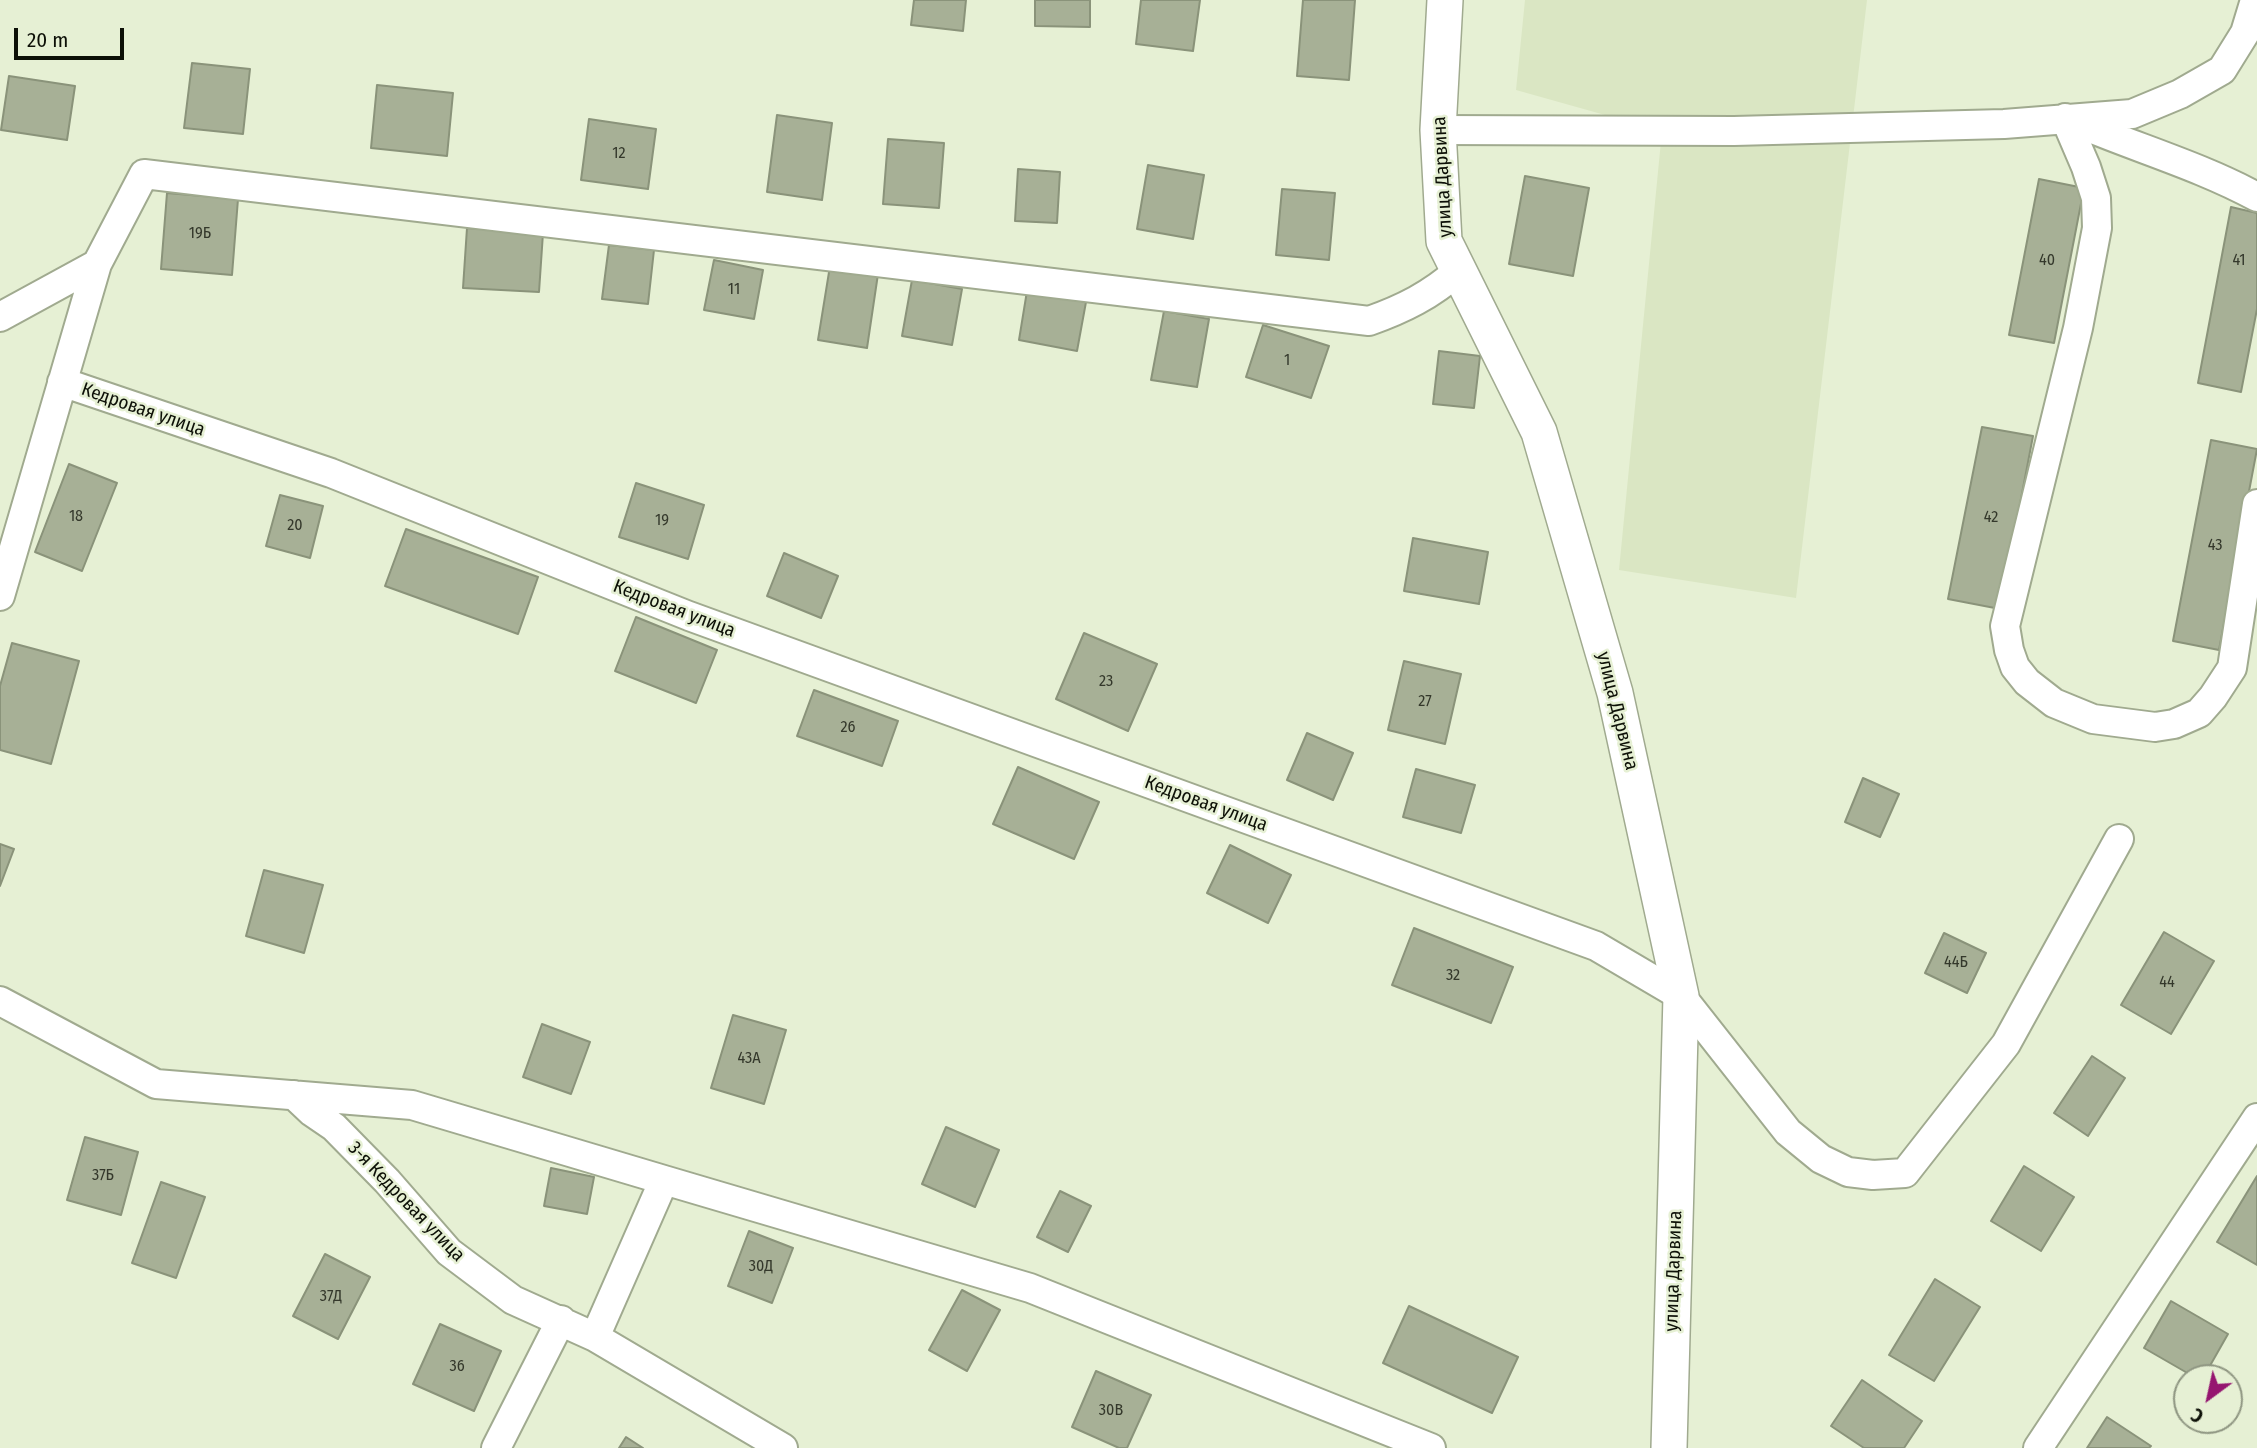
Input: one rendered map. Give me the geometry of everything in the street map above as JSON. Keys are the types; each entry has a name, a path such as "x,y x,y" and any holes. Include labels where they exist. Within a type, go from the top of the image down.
{"street":[{"name":"улица Дарвина","path":"1445,0 1438,130 1444,241 1539,432 1615,693 1681,996 1669,1448"},
{"path":"1438,130 1734,131 2004,124 2133,114 2180,94 2222,70 2245,33 2255,0"},
{"path":"2065,118 2124,143 2211,174 2257,197"},
{"path":"2065,118 2096,198 2097,228 2078,328 2005,626 2015,667 2027,682 2054,703 2093,719 2118,720 2155,727 2174,724 2199,713 2232,668 2257,503"},
{"name":"Кедровая улица","path":"1458,271 1418,301 1369,321 144,174 97,264 62,382 331,473 690,616 1596,946 1681,996"},
{"path":"0,317 97,264"},
{"path":"0,596 62,382"},
{"path":"1681,996 1788,1132 1821,1158 1848,1172 1873,1175 1905,1173 2006,1044 2119,839"},
{"path":"0,1001 156,1084 412,1105 1030,1287 1431,1448"},
{"name":"3-я Кедровая улица","path":"294,1095 334,1127 387,1181 449,1252 513,1300 595,1337 783,1448"},
{"path":"2038,1448 2257,1118"},
{"path":"595,1337 664,1181"},
{"path":"496,1448 561,1321"}],"shaded area":[{"path":"1525,0 1867,0 1796,598 1619,570 1662,131 1516,90"}],"building":[{"path":"914,0 966,0 963,31 911,25"},
{"path":"1035,0 1090,0 1090,27 1035,26"},
{"path":"1141,0 1200,0 1193,51 1136,44"},
{"path":"1303,0 1355,0 1349,80 1297,76"},
{"path":"192,63 250,69 243,134 184,128"},
{"path":"9,76 75,86 67,140 1,130"},
{"path":"377,85 453,93 447,156 371,148"},
{"path":"777,115 832,123 822,200 767,192"},
{"path":"589,119 656,129 648,189 581,180"},
{"path":"888,139 944,143 939,208 883,204"},
{"path":"1148,165 1204,175 1193,239 1137,229"},
{"path":"1018,169 1060,172 1057,223 1015,221"},
{"path":"1525,176 1589,188 1573,276 1509,264"},
{"path":"2039,179 2084,188 2054,343 2009,335"},
{"path":"1282,189 1335,193 1329,260 1276,255"},
{"path":"167,193 238,199 232,275 161,269"},
{"path":"2231,207 2257,213 2257,309 2241,392 2198,383"},
{"path":"467,228 543,233 539,292 463,288"},
{"path":"609,245 654,250 648,304 602,299"},
{"path":"714,260 763,270 754,319 704,310"},
{"path":"830,266 878,274 867,348 818,340"},
{"path":"912,280 962,289 952,345 902,336"},
{"path":"1027,291 1086,302 1077,351 1019,340"},
{"path":"1164,311 1209,319 1197,387 1151,380"},
{"path":"1263,325 1329,346 1311,398 1246,377"},
{"path":"1439,351 1480,356 1474,408 1433,404"},
{"path":"1982,427 2033,436 2000,609 1948,599"},
{"path":"2211,440 2257,449 2219,650 2173,641"},
{"path":"69,464 117,483 82,571 35,552"},
{"path":"636,483 704,505 688,559 619,537"},
{"path":"280,495 323,506 310,558 266,546"},
{"path":"406,529 538,577 518,634 385,586"},
{"path":"1413,538 1488,552 1479,604 1404,591"},
{"path":"784,553 838,576 821,618 767,596"},
{"path":"636,617 717,650 696,703 615,671"},
{"path":"1084,633 1157,664 1128,731 1056,699"},
{"path":"12,643 79,661 51,764 0,750 0,686"},
{"path":"1404,661 1461,674 1445,744 1388,730"},
{"path":"814,690 898,721 882,766 797,736"},
{"path":"1307,733 1353,753 1333,800 1287,780"},
{"path":"1018,767 1099,802 1074,859 993,824"},
{"path":"1416,769 1475,785 1461,833 1403,817"},
{"path":"1863,778 1899,794 1880,837 1845,822"},
{"path":"0,844 14,849 0,886"},
{"path":"1230,845 1291,875 1268,923 1207,893"},
{"path":"264,870 323,885 304,953 246,936"},
{"path":"1414,928 1513,967 1491,1023 1392,985"},
{"path":"2164,932 2214,961 2171,1034 2121,1005"},
{"path":"1944,933 1986,953 1967,993 1925,973"},
{"path":"733,1015 786,1030 764,1104 711,1088"},
{"path":"542,1024 590,1042 571,1094 523,1077"},
{"path":"2092,1056 2125,1078 2088,1136 2054,1113"},
{"path":"946,1127 999,1150 975,1207 922,1184"},
{"path":"85,1137 138,1152 121,1215 67,1200"},
{"path":"2024,1166 2074,1197 2041,1251 1991,1221"},
{"path":"551,1168 594,1177 587,1214 544,1206"},
{"path":"2257,1176 2257,1265 2217,1242"},
{"path":"161,1182 205,1197 176,1278 132,1263"},
{"path":"1060,1191 1091,1206 1068,1252 1037,1237"},
{"path":"749,1231 793,1248 772,1303 728,1286"},
{"path":"325,1254 370,1277 338,1339 293,1316"},
{"path":"1935,1279 1980,1307 1934,1381 1889,1355"},
{"path":"962,1290 1000,1310 967,1371 929,1350"},
{"path":"2171,1301 2228,1334 2211,1364 2173,1365 2144,1348"},
{"path":"1409,1306 1518,1357 1492,1413 1383,1363"},
{"path":"440,1324 501,1351 474,1411 413,1384"},
{"path":"1096,1371 1151,1395 1127,1448 1119,1448 1072,1427"},
{"path":"1862,1380 1922,1421 1904,1448 1864,1448 1831,1426"},
{"path":"2107,1417 2151,1446 2087,1448"},
{"path":"626,1437 643,1448 619,1448"}]}
